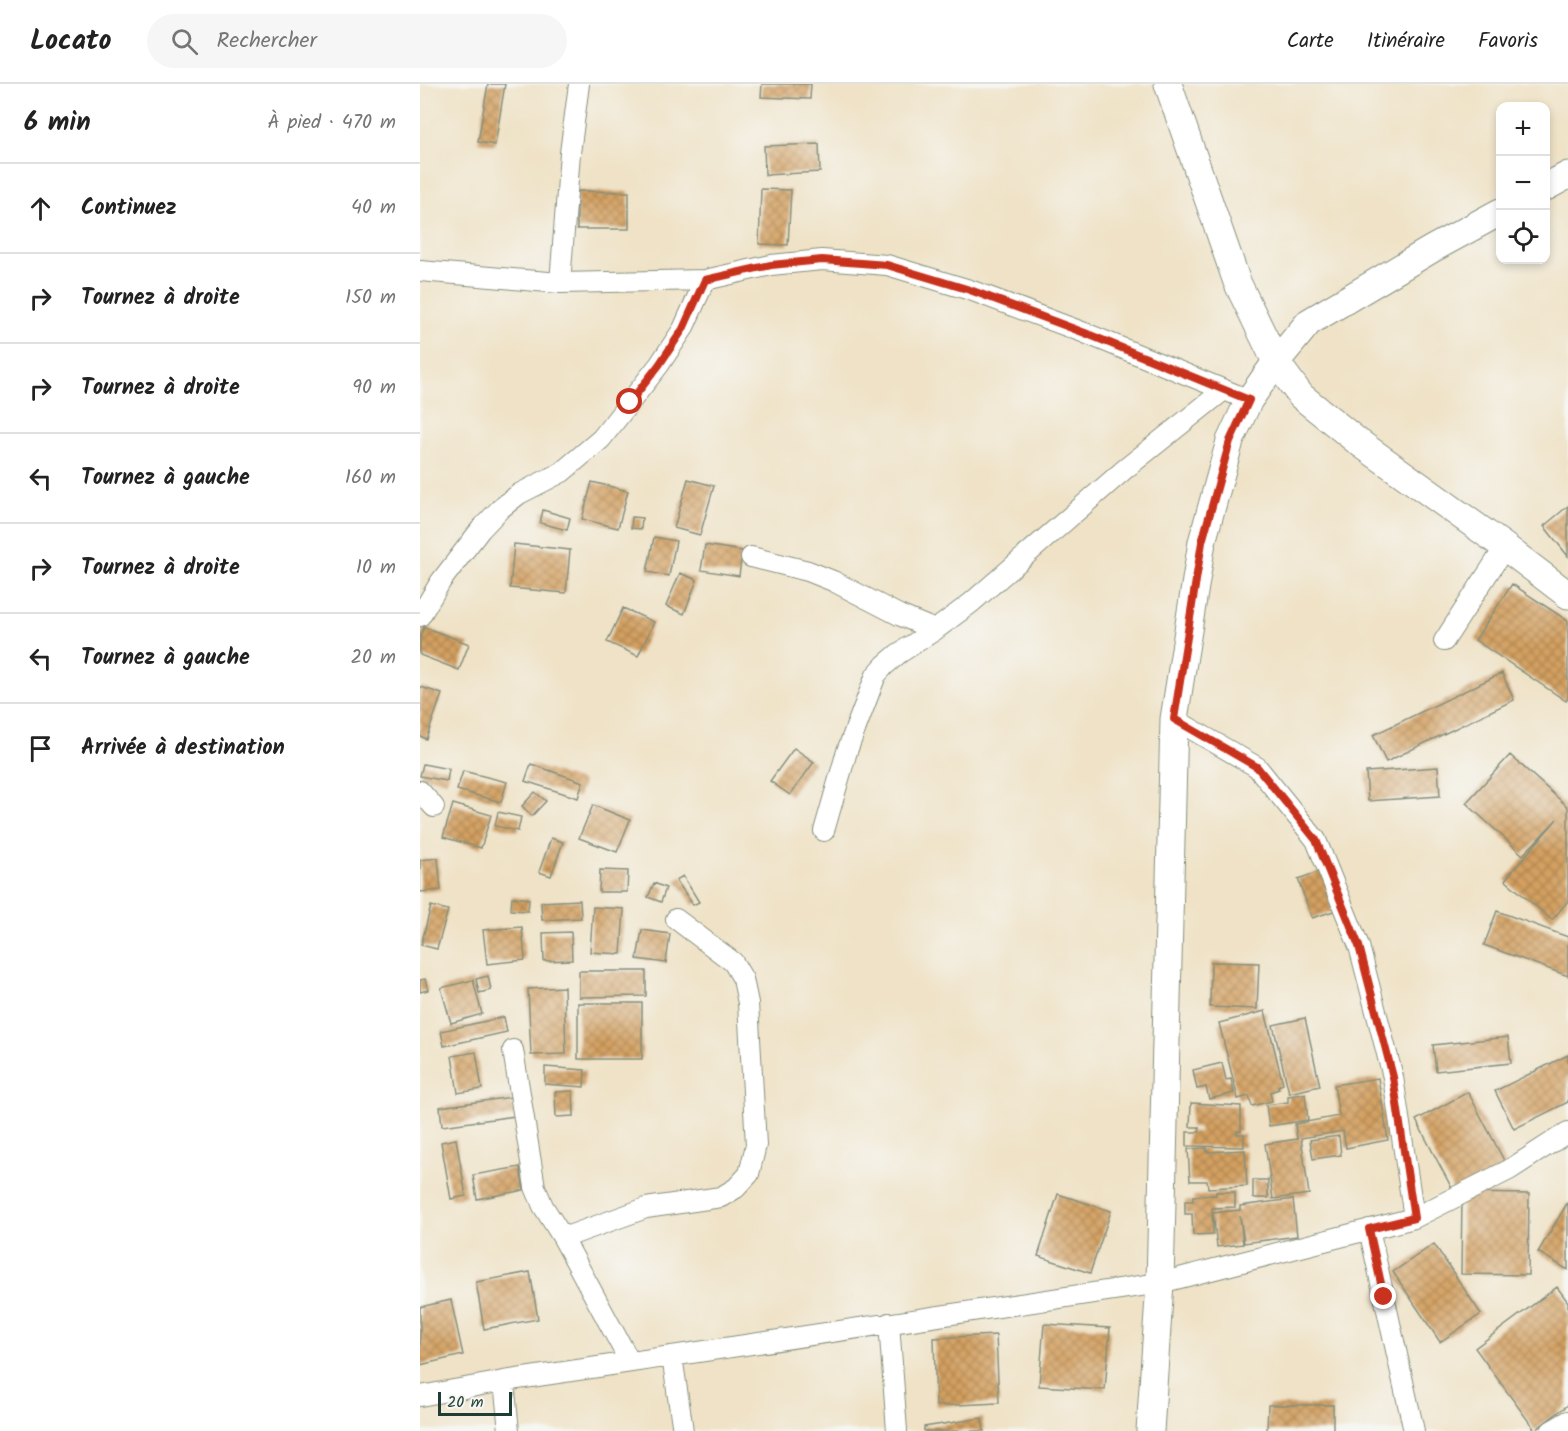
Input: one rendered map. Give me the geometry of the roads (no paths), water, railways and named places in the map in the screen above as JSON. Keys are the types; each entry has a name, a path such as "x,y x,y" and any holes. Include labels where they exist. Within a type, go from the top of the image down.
{"street":[{"path":"560,283 570,153 579,84"},
{"path":"1168,84 1237,282 1275,362 1301,396 1357,441 1568,595"},
{"path":"1550,184 1568,175"},
{"path":"1150,1431 1160,1283 1174,719 1202,542 1230,441 1249,400 1275,362 1310,322 1432,249 1496,214"},
{"path":"420,271 560,283 705,280 771,265 822,260 887,265 970,290 1085,333 1249,400"},
{"path":"420,616 441,581 481,529 500,509 519,494 562,471 601,439 659,365 683,329 705,280"},
{"path":"824,831 847,752 876,675 885,664 971,603 1125,469 1224,390"},
{"path":"1444,641 1505,547"},
{"path":"751,557 833,581 899,615 935,630"},
{"path":"1174,719 1257,767 1316,840 1359,946 1393,1077 1414,1218"},
{"path":"420,791 434,807"},
{"path":"563,1238 646,1208 721,1197 736,1188 749,1174 756,1145 748,1003 743,980 733,962 676,919"},
{"path":"513,1050 535,1187 543,1206 563,1238 630,1362"},
{"path":"420,1396 504,1381 1160,1283 1414,1218 1509,1170 1568,1132"},
{"path":"1369,1229 1414,1431"},
{"path":"889,1323 897,1431"},
{"path":"672,1356 683,1431"},
{"path":"504,1381 509,1431"},
{"path":"1551,1431 1568,1421"}]}
